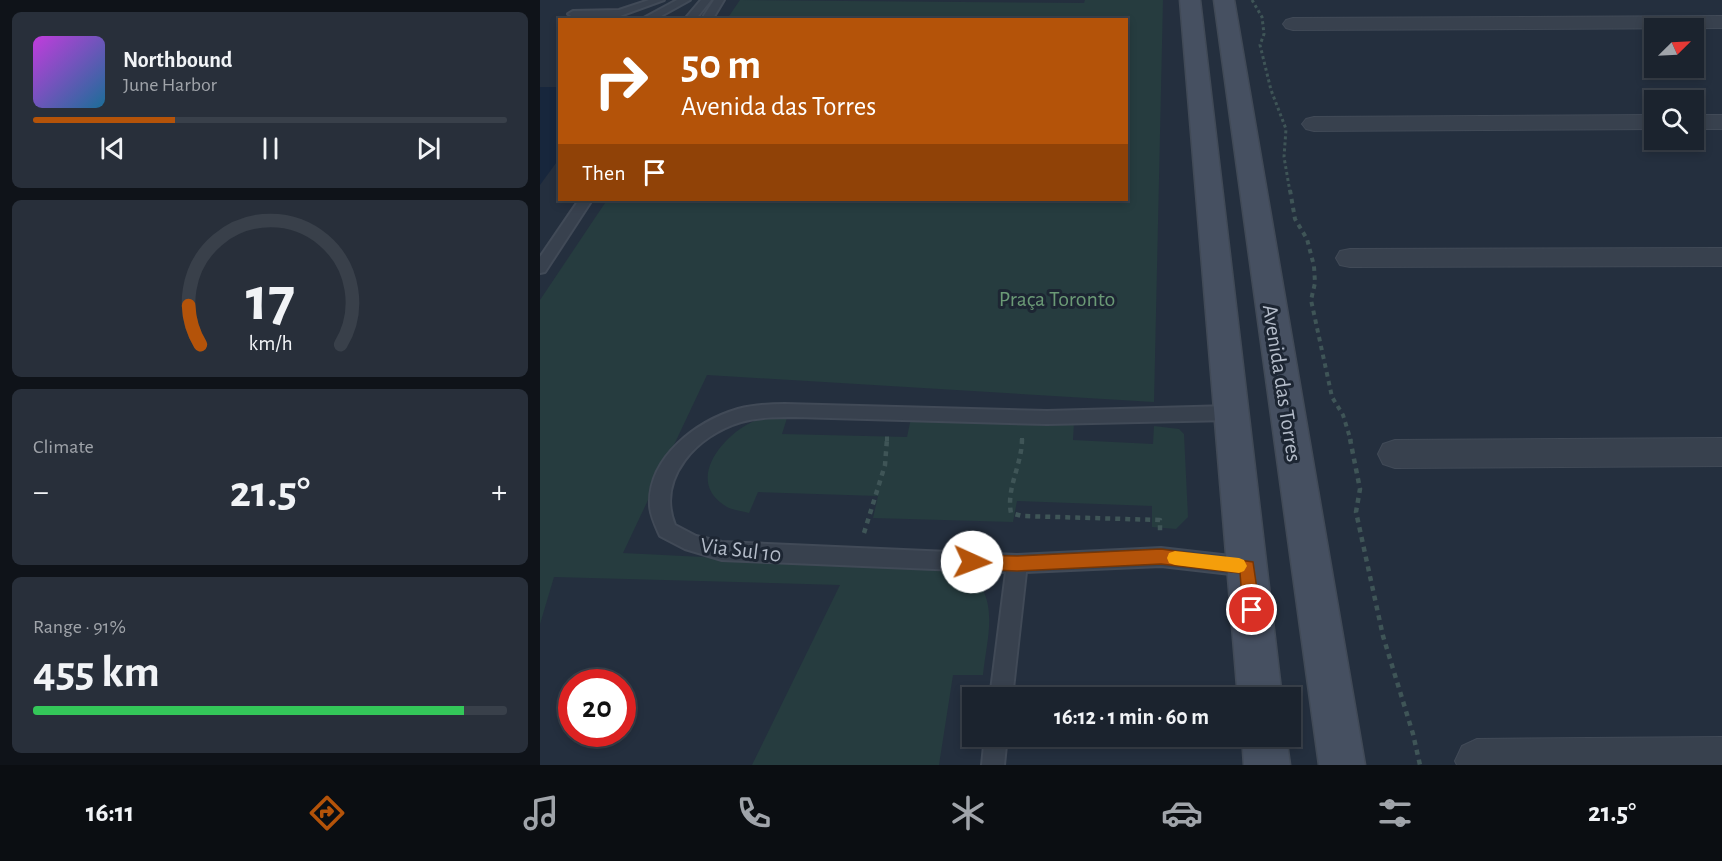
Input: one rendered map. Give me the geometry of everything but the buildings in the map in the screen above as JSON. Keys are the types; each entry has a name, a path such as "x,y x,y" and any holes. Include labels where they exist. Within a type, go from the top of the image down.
{"main road":[{"path":"1190,0 1259,687"},
{"name":"Avenida das Torres","path":"1224,0 1342,765"},
{"path":"1194,43 1214,48 1231,45"},
{"path":"1265,747 1267,765"}],"street":[{"path":"1715,0 1722,8"},
{"path":"1293,24 1722,21 1720,15 1722,13"},
{"path":"1314,124 1644,122"},
{"path":"1704,122 1722,122"},
{"path":"1350,258 1722,257"},
{"path":"1395,454 1722,452"},
{"path":"1477,761 1722,759"}],"lane":[{"path":"573,14 620,13 659,0"},
{"path":"649,18 685,0"},
{"path":"691,18 706,0"},
{"path":"707,18 719,0"},
{"path":"540,268 584,201"},
{"name":"Via Sul 10","path":"1230,412 1023,417 888,411 765,410 718,424 694,440 677,456 663,478 659,505 667,530 692,543 722,551 1017,564 1161,556 1248,567"},
{"path":"1002,687 1017,564"},
{"path":"993,765 995,747"}],"path":[{"path":"1251,0 1262,17 1264,34 1260,45 1271,90 1286,129 1284,157 1295,219 1307,239 1314,266 1315,283 1311,300 1332,397 1343,415 1349,432 1360,489 1356,512 1383,636 1413,734 1420,765"},
{"path":"859,558 869,511 885,465 888,411"},
{"path":"1023,417 1022,459 1010,491 1011,513 1022,516 1160,520 1161,556"}],"green space":[{"name":"Praça Toronto","path":"740,0 1084,3 1085,0 1163,0 1154,402 707,375 623,553 967,570 978,581 988,605 989,632 983,675 953,675 939,765 752,765 840,585 554,577 540,624 540,300 606,201 1128,201 1128,18 728,18"},
{"path":"788,415 782,434 907,437 911,418 1074,423 1073,440 1153,444 1154,426 1179,429 1184,434 1188,517 1176,529 1152,527 1152,506 1017,501 1013,522 873,518 878,496 758,492 749,513 727,507 714,497 709,485 708,473 712,460 729,438 752,422 766,417"}],"water":[{"path":"540,87 558,87 558,160 540,185"}],"slow traffic":[{"path":"1175,558 1239,566"}],"route":[{"path":"972,562 1017,564 1161,556 1248,567 1252,610"}]}
